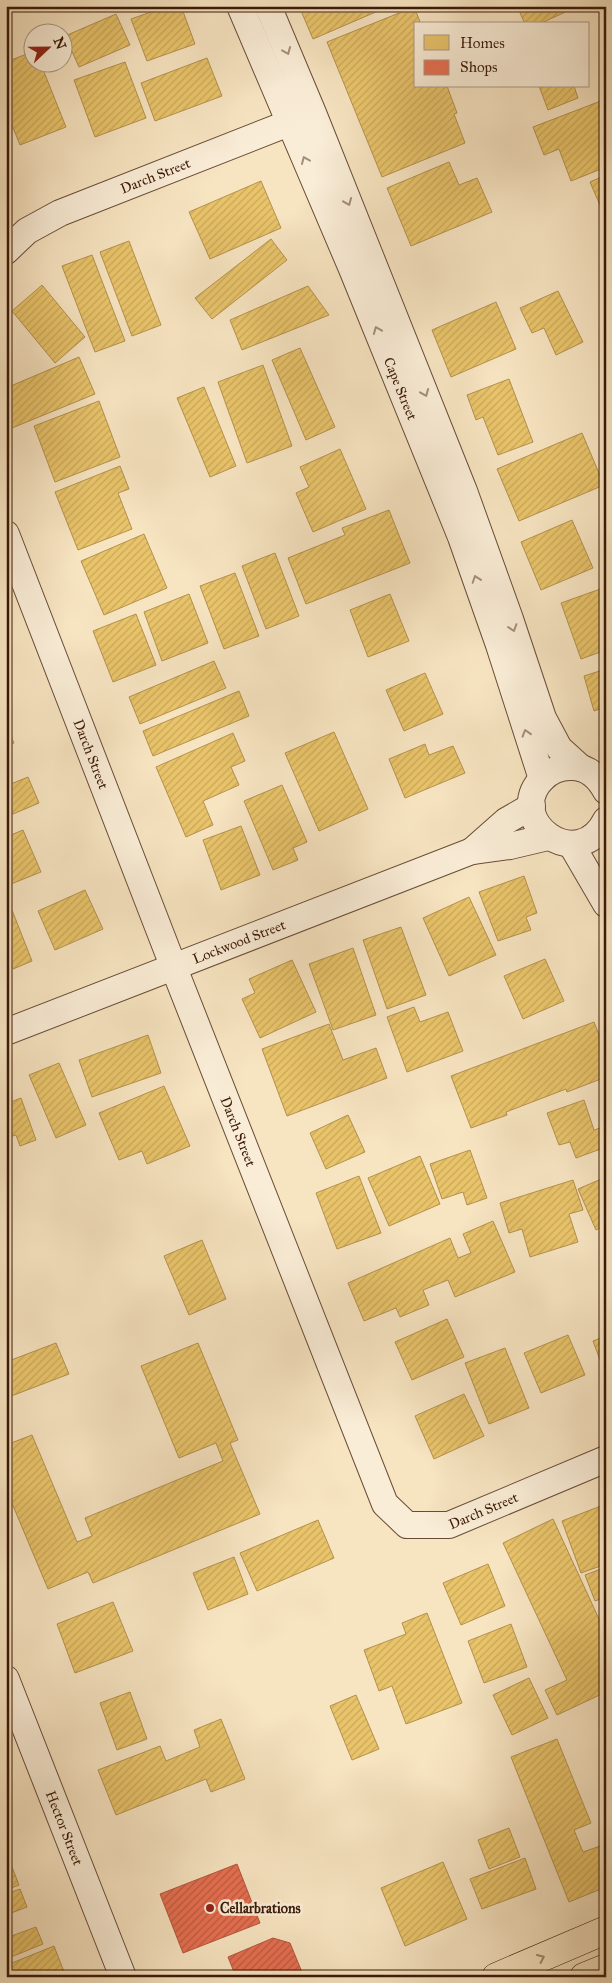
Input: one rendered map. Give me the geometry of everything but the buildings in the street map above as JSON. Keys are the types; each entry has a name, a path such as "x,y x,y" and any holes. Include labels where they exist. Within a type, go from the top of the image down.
{"main road":[{"path":"496,1977 606,1930"},
{"path":"584,1977 606,1968"}],"street":[{"name":"Cape Street","path":"240,6 301,118 464,491 510,619 542,718 559,748 596,776"},
{"name":"Cape Street","path":"268,6 301,118 378,332 461,537 499,645 542,779"},
{"name":"Darch Street","path":"6,251 27,231 60,214 301,118"},
{"name":"Darch Street","path":"6,534 385,1504 407,1525 448,1525 606,1459"},
{"path":"596,776 569,766 557,769 542,779 533,794 532,806 534,818 540,829 560,841 606,904"},
{"name":"Lockwood Street","path":"472,851 506,821 532,806"},
{"name":"Lockwood Street","path":"6,1032 472,851 560,841 583,842 605,833"},
{"name":"Hector Street","path":"6,1679 122,1977"}],"place":[{"name":"Cellarbrations","path":"210,1908"}]}
